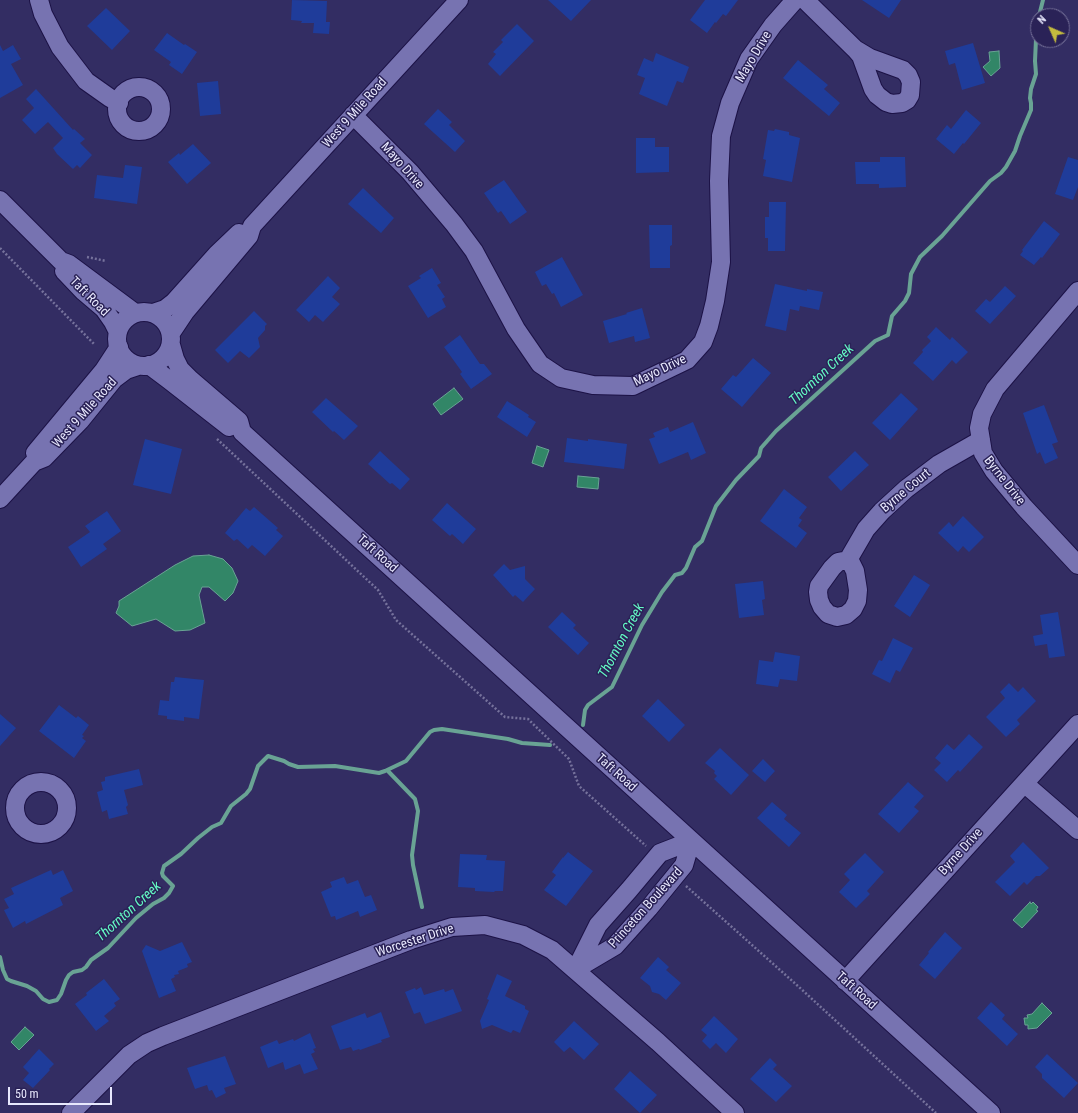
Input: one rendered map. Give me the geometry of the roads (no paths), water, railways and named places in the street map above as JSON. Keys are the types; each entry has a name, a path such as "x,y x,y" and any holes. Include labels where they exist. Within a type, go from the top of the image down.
{"street":[{"path":"39,0 43,14 60,47 86,81 119,103"},
{"name":"West 9 Mile Road","path":"171,339 185,312 249,236 252,226 458,0"},
{"name":"Mayo Drive","path":"353,115 410,172 454,224 474,252 516,329 540,364 561,378 593,385 633,386 688,360 703,342 709,326 715,301 721,262 719,181 721,136 730,103 749,59 795,0"},
{"path":"805,0 855,49"},
{"name":"Taft Road","path":"0,200 61,261 68,264 135,313"},
{"name":"West 9 Mile Road","path":"153,313 165,309 174,302 212,259 241,230 252,226"},
{"name":"Taft Road","path":"61,261 64,270 84,292 104,309 113,322 119,340"},
{"name":"Byrne Drive","path":"1078,290 995,389 982,414 979,428 983,453 994,471 1024,507 1078,565"},
{"path":"135,313 153,313 167,325 171,339 161,359 143,365 130,361 124,355 119,340 122,324 135,313"},
{"name":"Taft Road","path":"171,339 174,359 180,369 239,421 242,432"},
{"name":"West 9 Mile Road","path":"34,462 35,452 104,370 119,340"},
{"name":"West 9 Mile Road","path":"0,499 34,462 44,458 80,421 114,379 126,370 143,365"},
{"name":"Taft Road","path":"143,365 232,430 242,432 991,1113"},
{"name":"Byrne Court","path":"848,560 866,529 882,511 906,489 939,464 981,440"},
{"name":"Byrne Drive","path":"845,981 1078,724"},
{"path":"1025,784 1078,830"},
{"name":"Princeton Boulevard","path":"576,969 598,925 660,852 691,841"},
{"name":"Princeton Boulevard","path":"576,969 615,946 649,908 684,865 691,841"},
{"name":"Worcester Drive","path":"71,1113 119,1063 147,1043 404,943 452,927 485,925 523,935 552,950 576,969 735,1113"}],"waterway":[{"name":"Thornton Creek","path":"1041,8 1043,0"},
{"name":"Thornton Creek","path":"583,725 585,710 588,705 612,687 642,625 662,592 675,575 682,573 686,568 695,547 702,541 716,506 736,480 759,456 761,448 776,431 875,341 888,335 892,316 905,301 909,293 911,274 920,257 942,236 990,181 1001,173 1006,167 1015,151 1031,110 1031,89 1036,74 1036,48"},
{"name":"Thornton Creek","path":"0,957 7,979 27,986 36,991 43,999 49,1002 57,1000 69,975 86,967 91,960 108,948 136,918 169,893 173,886 163,876 162,873 164,866 181,854 212,827 221,823 231,806 250,789 258,766 268,756 298,767 335,766 379,773 406,761 430,732 434,730 442,729 508,739 522,743 550,745"},
{"path":"387,770 415,799 418,811 412,855 422,907"}]}
